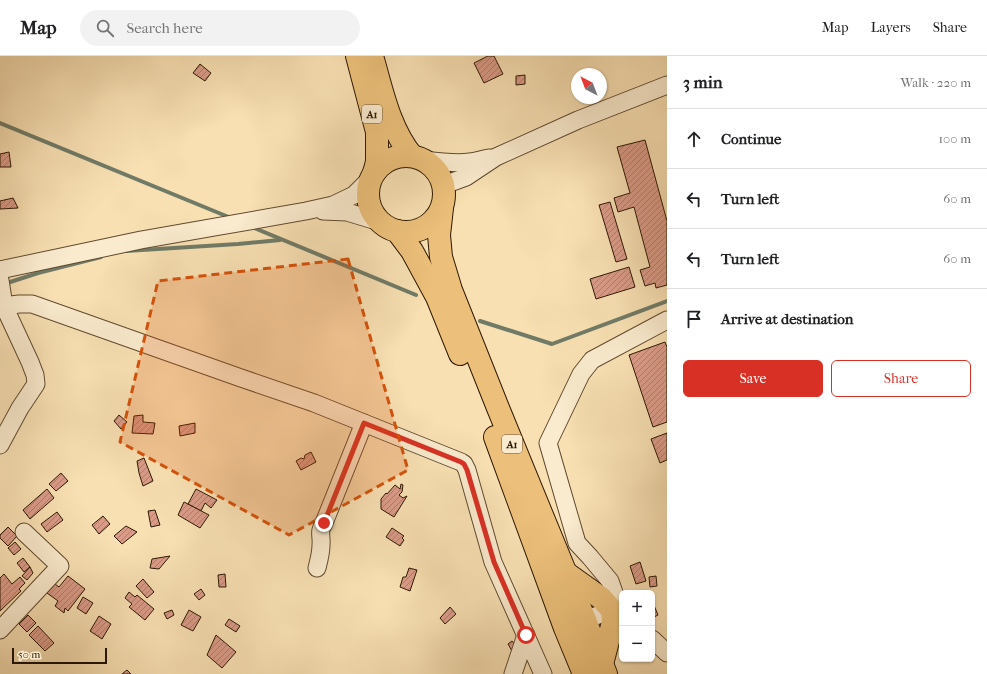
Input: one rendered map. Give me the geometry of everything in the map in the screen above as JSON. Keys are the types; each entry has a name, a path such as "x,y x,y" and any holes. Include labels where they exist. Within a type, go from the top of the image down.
{"highway":[{"name":"A1","path":"357,56 377,132 377,162 368,189 368,201 372,212 412,251 436,297 486,415 565,628 598,671"},
{"name":"A1","path":"372,56 394,127 406,149 432,165 437,170 444,185 439,235 441,257 451,290 585,620 598,671"},
{"path":"373,176 381,165 390,159 401,156 419,158"},
{"path":"388,226 406,232 424,228 434,220 442,208"},
{"path":"566,573 618,609 598,671"}],"street":[{"path":"444,185 466,177 496,157 578,120 667,85"},
{"path":"419,158 471,162 496,157"},
{"path":"0,270 141,240 215,228 333,205 354,195 373,176"},
{"path":"306,211 347,212 388,226"},
{"path":"0,280 2,307 30,362 35,375 36,384 20,408 0,445"},
{"path":"2,307 19,304 32,304 314,403 464,464 494,562 543,674"},
{"path":"585,620 618,609 610,581 577,543 548,443 581,374 592,360 667,320"},
{"path":"317,568 322,544 320,533 321,528 364,423"},
{"path":"0,630 60,566 24,532"},
{"path":"513,674 526,635"},
{"path":"655,642 667,653"}],"highlighted area":[{"path":"348,259 408,470 289,535 120,442 158,281"}],"building":[{"path":"488,56 494,56 503,74 484,83 474,63"},
{"path":"200,64 211,73 205,81 193,73"},
{"path":"525,75 525,84 516,85 516,76"},
{"path":"645,140 667,221 667,285 656,288 655,283 645,286 640,270 650,267 634,207 618,212 614,198 630,193 617,147"},
{"path":"9,152 11,167 0,167 0,154"},
{"path":"13,198 18,208 0,209 0,201"},
{"path":"610,202 627,259 616,262 599,205"},
{"path":"629,267 635,287 596,299 590,279"},
{"path":"665,342 667,347 667,422 653,427 629,355"},
{"path":"119,415 127,422 121,429 114,421"},
{"path":"143,415 143,422 155,423 153,434 132,433 134,416"},
{"path":"195,423 195,433 180,436 179,426"},
{"path":"667,433 667,460 660,463 651,439"},
{"path":"311,452 316,462 301,470 296,461 301,458 304,459 305,455"},
{"path":"144,458 153,481 143,486 137,461"},
{"path":"61,473 68,481 56,491 49,484"},
{"path":"401,484 403,485 402,492 399,495 403,498 407,496 394,517 381,509 381,499 395,485 400,489"},
{"path":"47,489 54,498 30,519 23,510"},
{"path":"196,489 217,500 211,508 205,503 201,511 188,504"},
{"path":"184,502 209,515 200,528 178,515"},
{"path":"155,510 160,525 151,527 148,511"},
{"path":"57,512 63,520 47,532 41,524"},
{"path":"103,516 110,524 99,534 92,525"},
{"path":"126,526 137,532 122,544 114,536"},
{"path":"8,527 17,536 8,546 0,538 0,535"},
{"path":"392,528 404,536 402,538 404,540 400,546 386,537"},
{"path":"15,542 21,549 14,555 8,548"},
{"path":"170,556 159,569 150,568 152,559"},
{"path":"23,558 30,567 24,572 17,563"},
{"path":"640,562 646,581 636,584 630,566"},
{"path":"30,567 33,573 27,580 22,576"},
{"path":"409,568 417,570 410,591 400,587 403,577 406,577"},
{"path":"4,574 12,584 20,577 25,583 19,589 21,591 0,611 0,578"},
{"path":"225,574 226,587 219,587 218,575"},
{"path":"68,576 85,589 68,611 65,608 64,613 55,606 58,601 47,593 55,584 59,587"},
{"path":"656,576 657,586 650,587 649,577"},
{"path":"143,579 154,592 147,598 136,586"},
{"path":"201,589 205,595 199,600 194,594"},
{"path":"129,592 135,597 137,595 154,609 145,620 129,607 132,604 125,598"},
{"path":"83,597 93,603 86,614 77,608"},
{"path":"450,607 456,614 445,624 440,618"},
{"path":"655,608 658,615 655,616"},
{"path":"172,610 174,615 167,619 164,613"},
{"path":"189,610 201,617 193,631 181,625"},
{"path":"28,615 36,623 27,632 19,624"},
{"path":"99,616 111,624 102,639 90,631"},
{"path":"229,619 240,626 236,632 225,625"},
{"path":"38,626 54,643 45,651 29,635"},
{"path":"216,635 236,652 222,668 207,655"},
{"path":"512,641 517,647 512,651 508,644"},
{"path":"127,670 131,674 122,674"}],"waterway":[{"path":"0,123 231,218"},
{"path":"252,227 416,295"},
{"path":"126,251 280,240"},
{"path":"4,284 38,273 101,257"},
{"path":"480,321 552,344 667,301"}],"route":[{"path":"324,523 364,423 461,462 467,470 494,562 526,635"}]}
